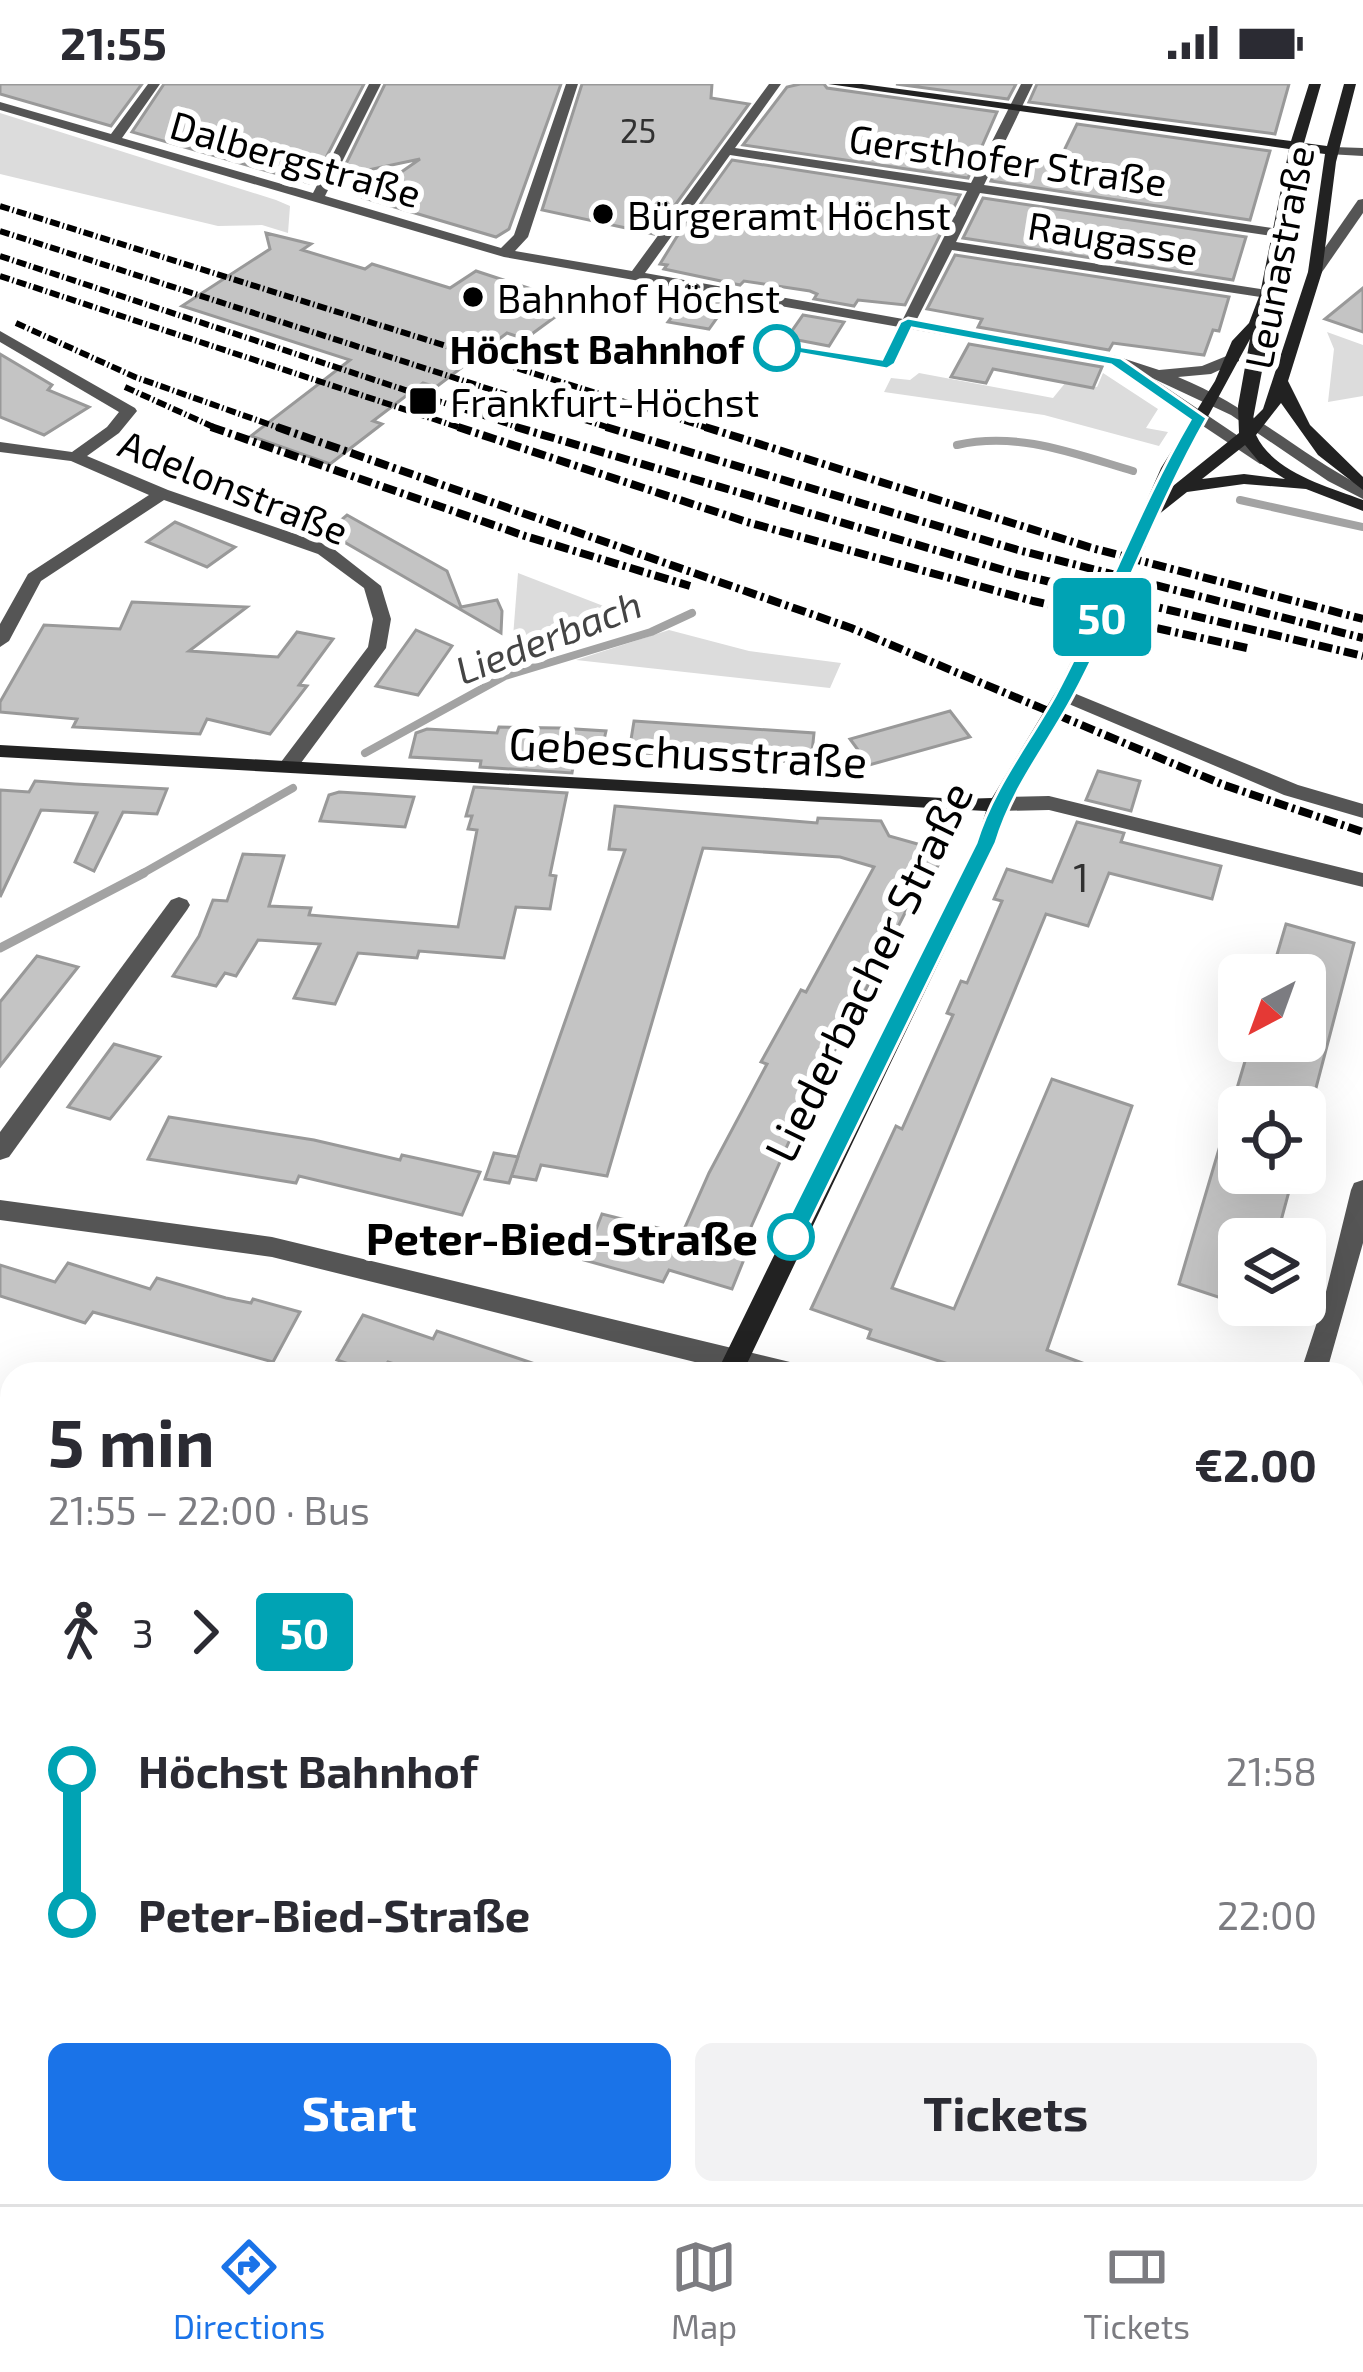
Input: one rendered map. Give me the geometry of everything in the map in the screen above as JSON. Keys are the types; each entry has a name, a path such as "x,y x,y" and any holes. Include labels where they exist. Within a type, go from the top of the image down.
{"street":[{"path":"113,140 154,84"},
{"path":"317,198 375,84"},
{"path":"505,253 521,237 572,84"},
{"path":"634,278 775,84"},
{"path":"834,84 1296,148 1363,152"},
{"path":"908,322 1028,84"},
{"name":"Leunastraße","path":"1153,511 1161,484 1206,410 1240,341 1256,324 1315,84"},
{"name":"Leunastraße","path":"1350,84 1333,151 1315,272 1281,382 1290,409 1309,439 1363,489"},
{"name":"Dalbergstraße","path":"0,106 505,253 908,322 1116,361 1156,373"},
{"name":"Gersthofer Straße","path":"728,151 1279,233"},
{"path":"1315,272 1363,203"},
{"name":"Raugasse","path":"949,245 1267,294"},
{"name":"Leunastraße","path":"1251,425 1261,346 1256,324"},
{"path":"0,336 129,411 113,430 75,457"},
{"path":"1156,373 1204,371 1234,358"},
{"path":"1116,361 1167,395 1251,425 1312,467 1363,489"},
{"path":"1156,373 1206,410 1251,425 1266,460 1363,506"},
{"path":"1139,538 1153,511 1251,425 1281,382"},
{"name":"Adelonstraße","path":"0,447 75,457 162,494 324,550 376,592 382,619 377,648 288,766"},
{"path":"1183,487 1244,479 1329,491"},
{"path":"0,641 34,578 162,494"},
{"name":"Liederbacher Straße","path":"733,1362 986,843 998,804 1068,687 1291,790 1363,811"},
{"name":"Gebeschusstraße","path":"0,751 960,806 1049,802 1363,880"},
{"path":"0,1150 179,905"},
{"path":"1317,1362 1363,1190"},
{"path":"0,1210 272,1247 712,1362"}],"shaded area":[{"path":"0,113 276,200 290,206 288,233 262,225 218,226 0,174"},
{"path":"1327,332 1363,345 1363,396 1328,402 1334,349"},
{"path":"919,373 1053,398 1066,382 1097,387 1103,373 1158,409 1146,428 1168,432 1159,446 1044,415 884,392 891,378 910,380"},
{"path":"518,573 619,612 512,650"},
{"path":"669,630 749,651 841,663 830,688 576,660"}],"building":[{"path":"0,84 142,84 111,126 0,94"},
{"path":"164,84 364,84 309,183 132,132"},
{"path":"385,84 561,84 509,229 496,237 364,198 420,159 340,176"},
{"path":"582,84 712,84 711,98 749,104 654,234 542,210"},
{"path":"800,84 997,112 968,178 743,145 787,87"},
{"path":"896,84 1016,84 1008,99"},
{"path":"1037,84 1289,84 1275,134 1029,102"},
{"path":"1077,124 1270,151 1250,220 991,181 1004,154 1058,163"},
{"path":"732,160 960,195 905,305 858,300 854,306 814,299 817,294 810,291 744,281 740,285 664,269 667,265 660,264 676,238"},
{"path":"983,198 1246,237 1233,280 963,238"},
{"path":"266,233 311,244 302,250 365,269 372,264 450,288 476,271 574,303 525,339 507,333 436,387 423,383 373,421 382,424 330,464 251,436 350,360 182,306 270,249"},
{"path":"955,255 1229,297 1219,331 1213,330 1204,355 1113,343 1109,350 978,327 982,319 927,309"},
{"path":"1363,288 1363,332 1325,319"},
{"path":"689,294 729,301 709,329 668,322"},
{"path":"803,315 844,322 829,346 787,338"},
{"path":"969,344 1102,367 1093,388 993,369 986,383 951,377"},
{"path":"0,354 52,385 48,390 89,407 44,435 0,417"},
{"path":"347,515 447,571 461,607 497,600 502,611 501,633 327,532"},
{"path":"175,522 235,547 207,567 147,542"},
{"path":"132,602 247,607 189,651 278,657 297,632 333,639 299,685 307,686 270,734 207,719 200,734 73,727 77,719 0,712 0,702 44,625 120,629"},
{"path":"416,630 452,646 418,695 376,686"},
{"path":"950,711 970,737 869,765 850,739"},
{"path":"634,721 814,733 811,763 629,752"},
{"path":"499,727 606,731 600,758 574,761 572,773 410,757 416,733 427,729 497,733"},
{"path":"1098,771 1140,781 1131,811 1086,800"},
{"path":"35,781 167,789 157,814 123,812 94,871 75,862 97,813 41,810 0,897 0,790 29,792"},
{"path":"474,787 567,793 550,875 556,876 550,909 516,907 504,958 419,951 417,958 358,953 335,1004 294,998 320,944 258,940 236,976 225,973 216,986 173,976 199,936 213,900 227,901 243,854 284,856 269,906 311,908 309,915 458,927 477,830 468,829 472,816 466,816"},
{"path":"329,795 414,797 405,827 320,821"},
{"path":"615,806 817,823 818,818 881,821 889,836 946,852 912,910 907,909 796,1126 747,1236 753,1237 732,1289 669,1270 663,1282 584,1260 602,1214 682,1234 767,1064 761,1062 801,990 806,992 874,867 840,857 703,848 607,1176 541,1165 536,1180 511,1176 625,850 609,849"},
{"path":"1077,822 1124,833 1121,842 1221,866 1212,899 1109,873 1088,926 1046,914 892,1288 954,1309 1052,1079 1132,1106 1047,1350 1080,1362 942,1362 868,1338 871,1330 811,1309 896,1126 902,1129 953,1015 947,1013 961,981 967,983 1002,901 994,899 1007,869 1052,882"},
{"path":"1286,924 1354,943 1326,1050 1326,954 1277,954"},
{"path":"37,956 78,967 0,1066 0,1002"},
{"path":"114,1044 160,1057 110,1119 68,1107"},
{"path":"1245,1062 1323,1062 1317,1086 1238,1086"},
{"path":"169,1117 480,1172 462,1215 299,1176 296,1183 148,1159"},
{"path":"1218,1152 1218,1194 1288,1194 1282,1218 1218,1218 1218,1297 1179,1284"},
{"path":"494,1153 518,1157 509,1183 485,1179"},
{"path":"68,1263 150,1289 157,1278 300,1312 273,1362 93,1312 85,1323 0,1296 0,1265 55,1282"},
{"path":"363,1315 433,1339 437,1331 529,1362 343,1362 337,1360"}],"waterway":[{"name":"Liederbach","path":"957,445 1024,443 1133,471"},
{"name":"Liederbach","path":"1240,500 1363,527"},
{"name":"Liederbach","path":"365,753 505,676 651,632 692,613"},
{"name":"Liederbach","path":"138,876 293,788"},
{"name":"Liederbach","path":"0,948 144,873"}],"tunnel":[{"path":"1072,680 1139,539"}],"railway":[{"path":"0,206 714,430"},
{"path":"0,231 615,430"},
{"path":"0,256 524,429"},
{"path":"0,276 467,430"},
{"path":"16,323 135,377 285,430"},
{"path":"125,387 220,430"},
{"path":"211,427 525,536 690,586"},
{"path":"277,427 851,628 1224,785 1363,832"},
{"path":"458,427 747,522 1033,601 1247,648"},
{"path":"516,427 524,429"},
{"path":"606,427 615,430"},
{"path":"705,427 1092,548 1363,619"},
{"path":"524,429 1017,574 1363,656"},
{"path":"615,430 1018,550 1363,638"}],"bus line":[{"name":"50","path":"777,348 887,364 908,322 1116,361 1199,418 1161,484 1153,511 1064,695 998,804 986,843 791,1237"}],"place":[{"name":"Bürgeramt Höchst","path":"603,214"},
{"name":"Bahnhof Höchst","path":"473,297"},
{"name":"Höchst Bahnhof","path":"777,348"},
{"name":"Frankfurt-Höchst","path":"423,401"},
{"name":"Peter-Bied-Straße","path":"791,1237"}]}
